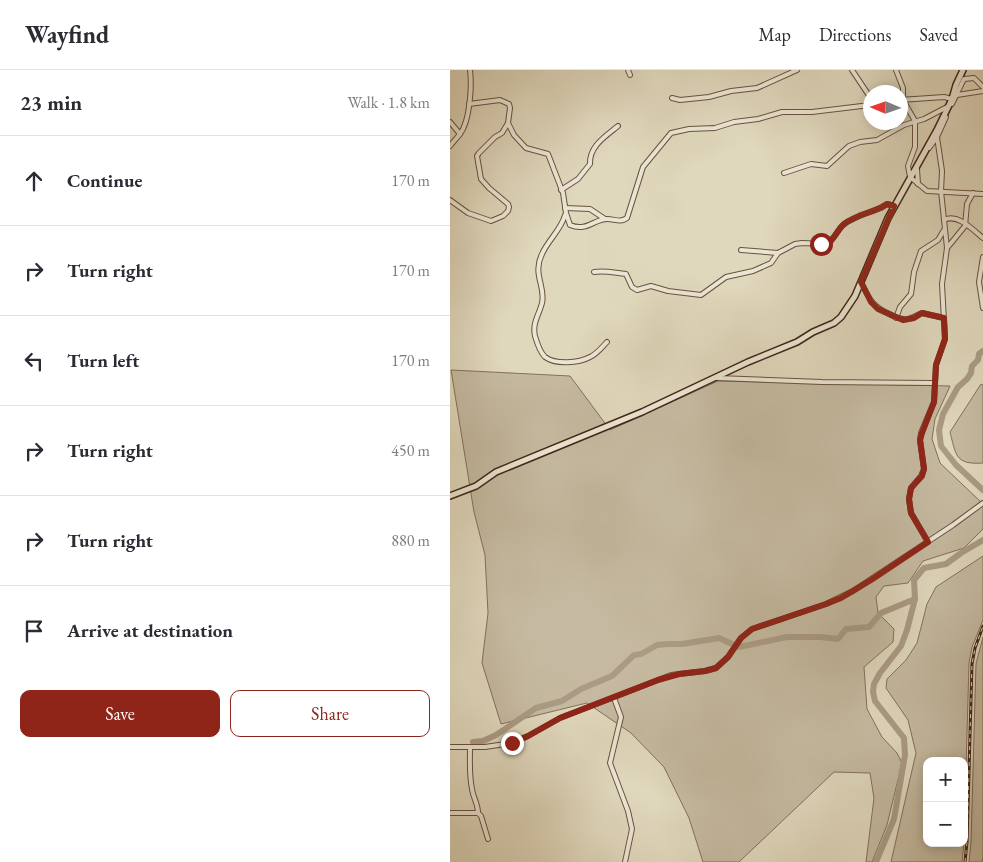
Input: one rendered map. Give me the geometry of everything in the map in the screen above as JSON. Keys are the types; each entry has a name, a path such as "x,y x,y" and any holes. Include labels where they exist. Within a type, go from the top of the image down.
{"street":[{"path":"450,146 460,134 464,124 469,104 470,70"},
{"path":"672,98 680,100 709,97 731,90 757,88 797,70"},
{"path":"852,70 863,86"},
{"path":"896,70 902,85"},
{"path":"450,496 471,488 501,470 627,419 748,362 797,342 813,332 834,323 850,305 894,206 949,106 963,70"},
{"path":"918,184 917,167 937,137 964,79 974,78 983,89 957,95"},
{"path":"908,100 944,97 952,99"},
{"path":"450,200 468,212 495,221 508,212 509,207 480,178 477,156 495,137 502,133 508,123 510,106 500,100 469,104"},
{"path":"508,123 511,132 528,150 548,154 562,190 569,223 573,227 585,227 605,219 621,221 627,218 643,166 671,133 689,129 715,128 782,112 812,112 863,106"},
{"path":"784,173 811,164 827,166 849,146 860,142 876,140 904,124 924,119 949,106"},
{"path":"908,111 914,122 915,147 908,169 910,177 927,191 983,194"},
{"path":"450,122 460,134"},
{"path":"562,190 582,175 590,164 593,150 618,126"},
{"path":"928,542 911,513 909,499 911,488 922,476 924,469 920,440 934,402 936,365 945,339 942,284 946,248 941,191 942,171 937,137"},
{"path":"946,248 966,224 967,204 973,193"},
{"path":"594,272 603,270 626,274 632,287 637,290 651,286 668,291 701,295 726,277 771,263 778,253 790,246 802,243 827,244 841,227 854,218 887,204 894,206"},
{"path":"565,210 590,208 605,219"},
{"path":"565,210 562,224 544,249 537,269 542,300 534,326 535,338 543,354 550,359 571,362 590,358 607,342"},
{"path":"944,220 954,218 966,224 983,238"},
{"path":"896,318 900,307 910,294 914,272 921,251 938,240 944,230"},
{"path":"741,250 778,253"},
{"path":"983,257 979,282 983,308"},
{"path":"861,282 874,306 896,318 903,320 911,319 922,313 944,318"},
{"path":"714,379 934,383"},
{"path":"450,747 498,746 517,741 560,718 665,677 716,668 746,634 762,625 826,604 853,591 983,503"},
{"path":"614,698 620,717 610,763 628,811 632,829 625,862"},
{"path":"470,747 470,782 488,839"},
{"path":"450,813 478,812"}],"shaded area":[{"path":"451,370 570,376 610,430 718,381 950,386 935,419 932,439 940,463 983,504 983,529 964,548 923,561 908,583 884,586 876,597 878,613 894,629 893,642 864,667 867,709 882,737 897,753 902,763 887,825 872,862 866,862 874,798 870,773 834,772 739,862 703,862 689,818 664,767 631,733 587,703 501,724 482,663 488,613 485,555 474,512"},
{"path":"981,384 983,385 983,463 974,463 967,462 958,457 950,432"},
{"path":"983,556 983,620 972,647 969,663 966,757 923,757 923,847 964,847 962,862 891,862 916,753 908,720 886,688 887,679 906,660 917,643 927,604 936,587"},
{"path":"983,637 983,857 982,862 969,862 976,664"}],"waterway":[{"path":"983,351 972,366 971,373 967,379 958,387 943,414 939,430 941,446 956,465 983,490"},
{"path":"876,862 894,819 905,755 904,738 875,701 874,684 901,646 915,599 914,580 924,568 946,564 983,540"},
{"path":"473,742 483,741 496,735 536,708 562,701 581,689 612,676 634,655 641,654 657,645 682,644 719,638 739,647 787,637 838,639 846,629 869,627 881,613 915,599"}],"railway":[{"path":"965,862 972,664 975,648 983,626"}],"route":[{"path":"512,743 578,710 614,698 665,677 716,668 728,657 741,638 752,629 841,598 928,542 911,513 909,499 911,488 922,476 924,469 920,440 934,402 936,365 945,339 944,318 922,313 914,318 903,320 878,309 865,292 861,282 894,206 885,204 881,208 854,218 841,227 831,241 827,244 821,244"}]}
